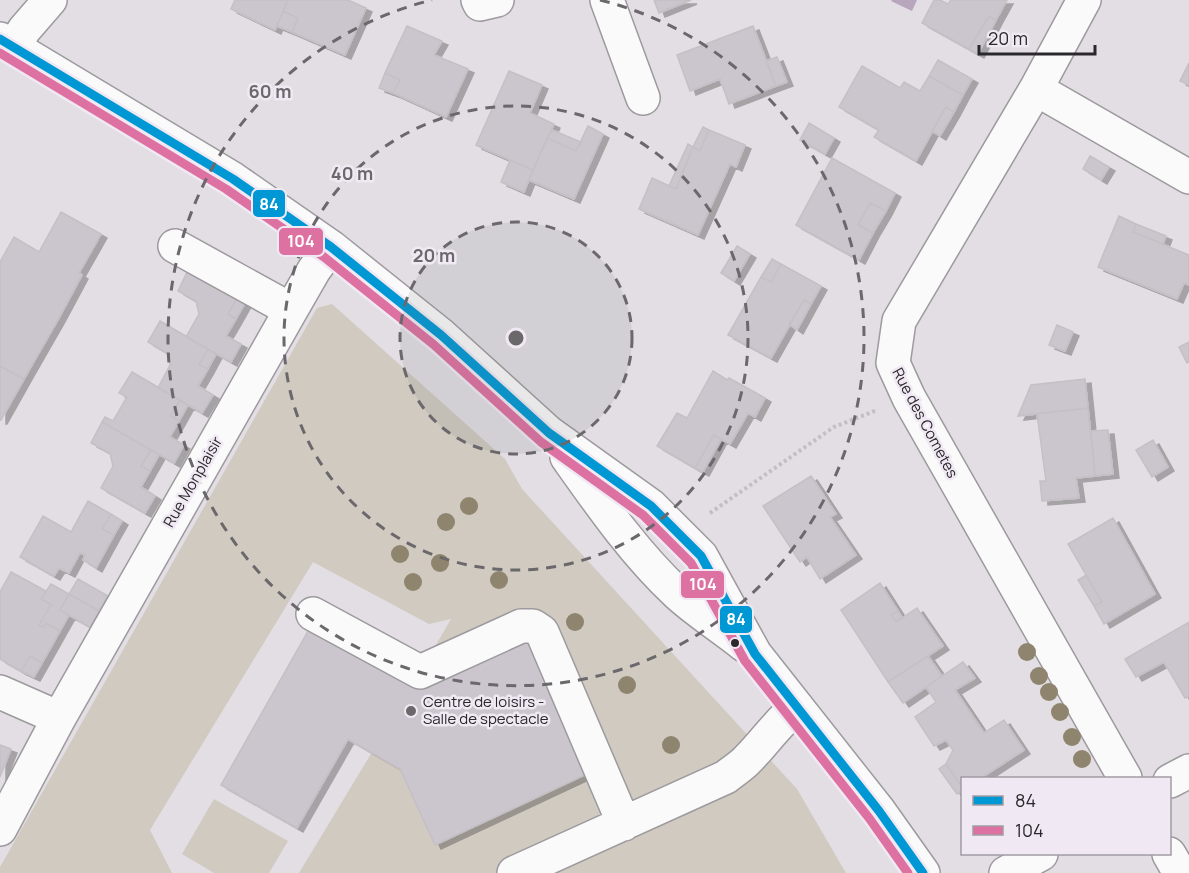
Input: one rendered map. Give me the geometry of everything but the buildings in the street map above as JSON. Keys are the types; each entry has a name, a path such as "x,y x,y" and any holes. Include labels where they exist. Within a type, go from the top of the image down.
{"street":[{"path":"50,0 24,30 7,43 233,179 331,247 441,335 549,433 651,506 701,556 755,654 879,811 923,873"},
{"path":"478,0 480,4 497,0"},
{"path":"607,0 643,98"},
{"name":"Rue des Cometes","path":"1084,0 1036,89 899,321 893,363 909,398 1124,777"},
{"path":"1036,89 1189,177"},
{"path":"175,246 291,310"},
{"name":"Rue Monplaisir","path":"0,829 60,718 291,310 314,270 331,247"},
{"path":"549,433 621,532 649,563 679,594 755,654"},
{"path":"313,614 420,672 521,626 533,626 542,632 624,824"},
{"path":"0,692 60,718"},
{"path":"514,873 726,777 746,762 782,719 797,707"},
{"path":"1171,780 1189,771"},
{"path":"1006,873 1039,855"},
{"path":"1169,855 1180,873"}],"path":[{"path":"704,517 834,428 909,398"}],"shaded area":[{"path":"892,0 917,0 912,11"},
{"path":"332,304 505,459 522,489 797,789 846,873 299,873 451,619 429,624 313,562 150,830 172,873 0,873 0,867 317,308"},
{"path":"214,799 288,841 269,873 214,873 182,854"}],"transit line":[{"name":"84","path":"0,39 233,179 331,247 441,335 549,433 651,506 701,556 755,654 879,811 923,873"},
{"name":"104","path":"0,53 226,189 324,257 433,344 541,442 643,515 691,563 745,661 869,818 908,873"}],"place":[{"name":"Centre de loisirs - Salle de spectacle","path":"411,711"}]}
